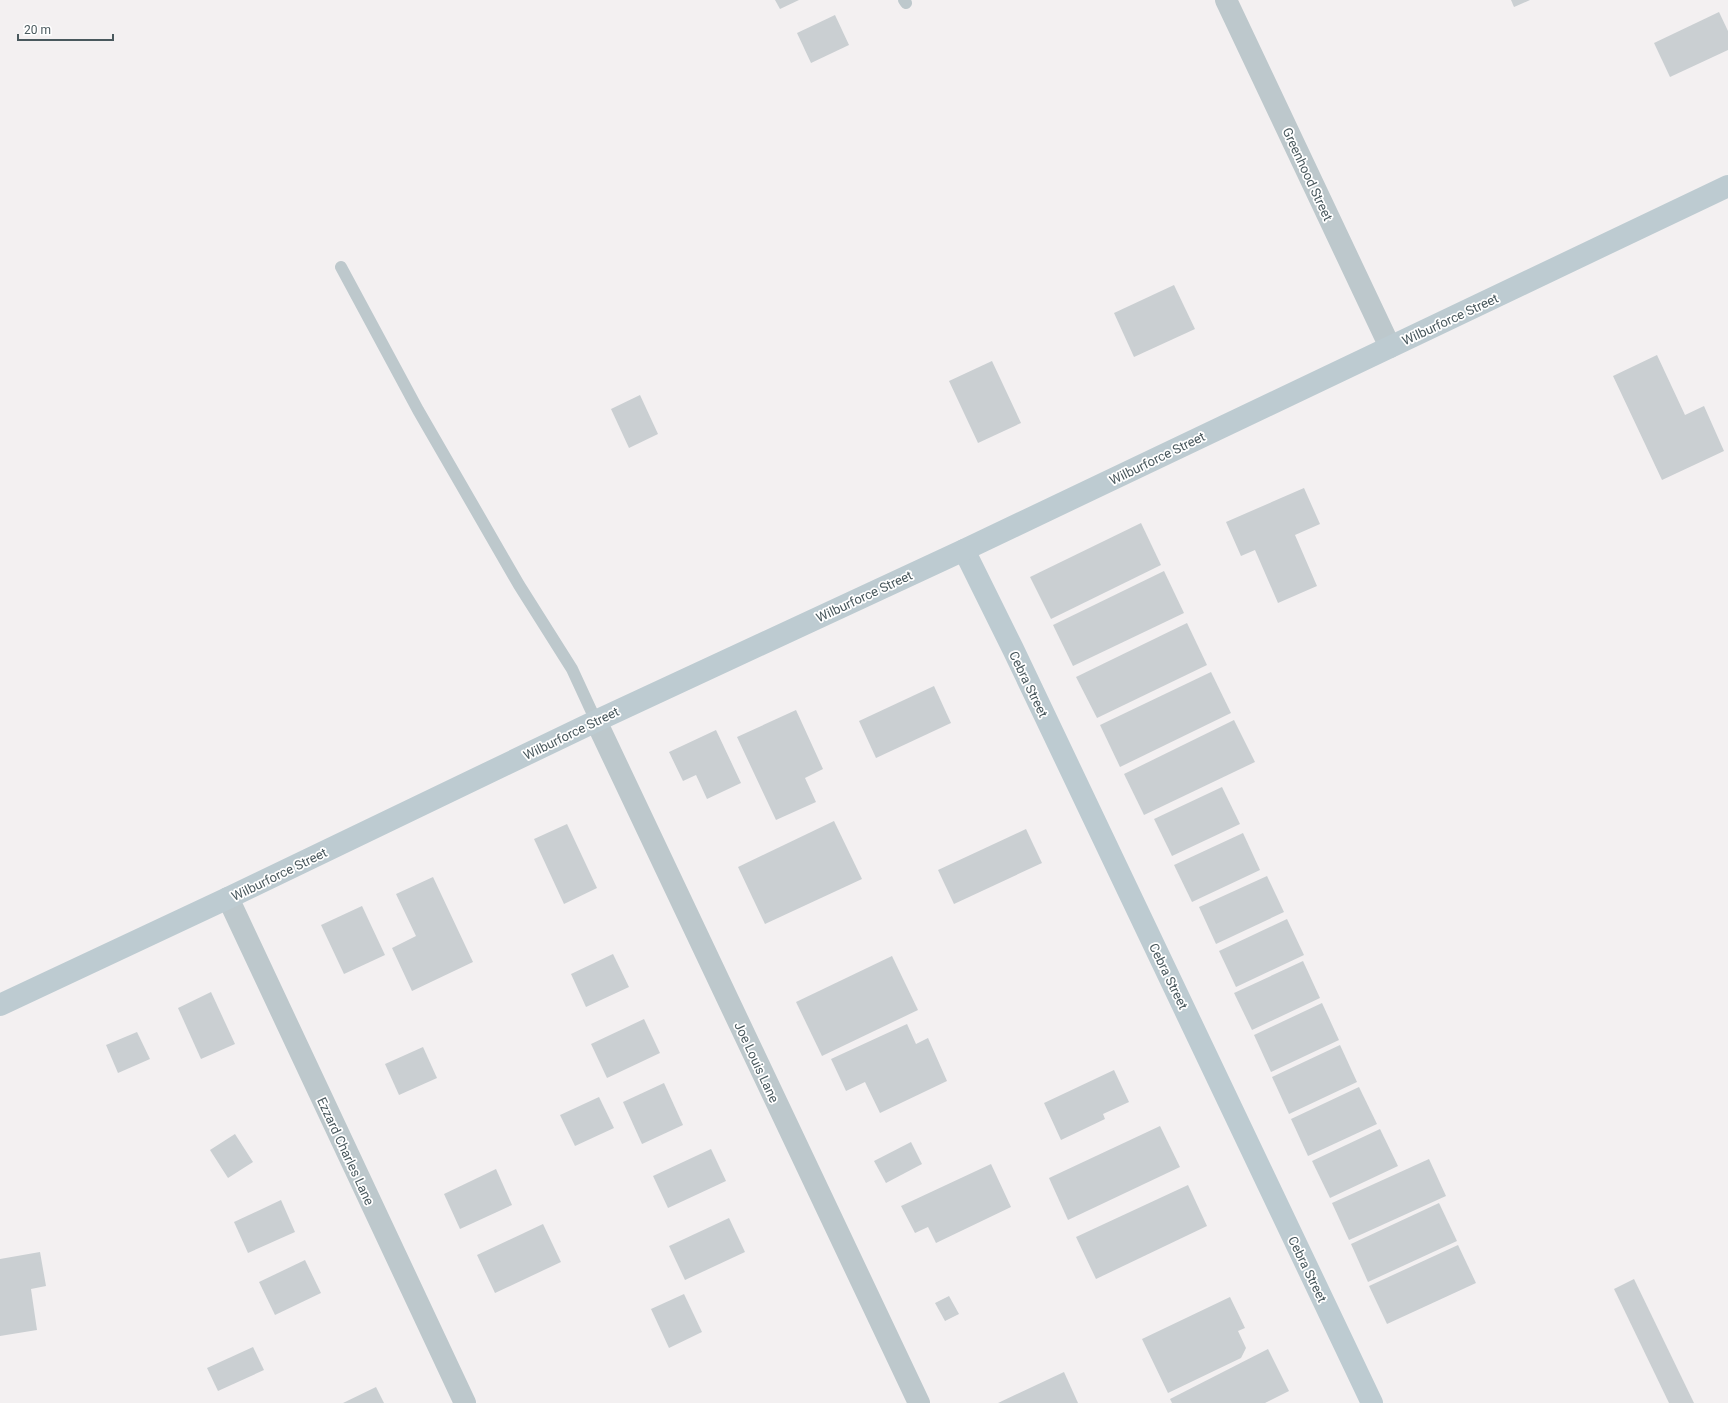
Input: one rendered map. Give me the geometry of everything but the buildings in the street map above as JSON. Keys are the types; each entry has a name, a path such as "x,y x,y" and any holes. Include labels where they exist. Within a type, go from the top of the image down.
{"street":[{"name":"Greenhood Street","path":"1226,0 1390,347"},
{"name":"Wilburforce Street","path":"0,1005 228,898 596,721 964,550 1728,186"},
{"name":"Cebra Street","path":"964,550 1013,649 1372,1403"},
{"name":"Joe Louis Lane","path":"596,721 919,1403"},
{"name":"Ezzard Charles Lane","path":"228,898 465,1403"}],"lane":[{"path":"341,267 430,431 519,585 572,669 596,721"}]}
